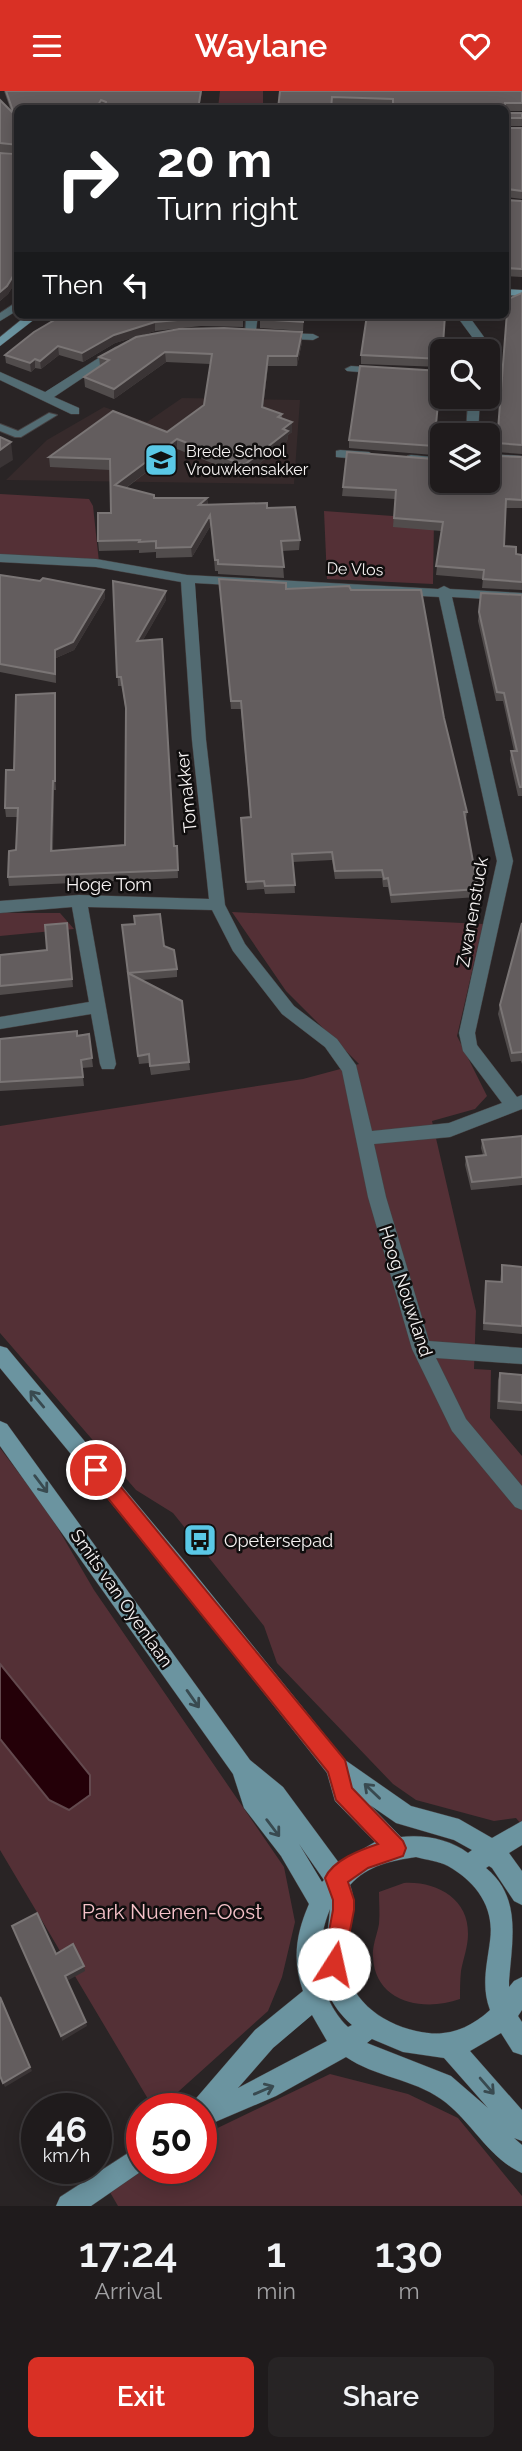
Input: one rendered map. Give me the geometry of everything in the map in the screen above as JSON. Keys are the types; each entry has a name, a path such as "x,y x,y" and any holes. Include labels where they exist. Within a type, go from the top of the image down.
{"main road":[{"path":"0,344 29,319"},
{"path":"0,1354 180,1570 337,1767 359,1778 375,1796 405,1816 463,1832 493,1851 522,1893"},
{"name":"Smits van Oyenlaan","path":"0,1430 242,1768 267,1787 336,1878"},
{"path":"337,1767 343,1793 396,1848"},
{"name":"Smits van Oyenlaan","path":"242,1768 252,1800 289,1848 320,1900"},
{"path":"468,1866 522,1832"},
{"path":"516,2000 497,1996 505,1924 493,1892 468,1866 438,1850 396,1848 362,1860 336,1878 313,1914 307,1947 310,1982 322,2014 347,2044 380,2064 443,2086 510,2152 522,2160"},
{"path":"336,1878 343,1900 334,1964 339,1983 354,2010 370,2026 410,2042 450,2046 481,2033 516,2000"},
{"path":"217,2095 264,2039 315,1997"},
{"path":"516,2000 522,2043"},
{"path":"217,2108 286,2081 347,2044 370,2026"},
{"path":"450,2046 522,2129"},
{"path":"69,2206 126,2167"}],"street":[{"path":"0,318 14,307"},
{"path":"251,319 245,335 313,337"},
{"path":"465,319 478,339"},
{"path":"46,397 129,344"},
{"path":"351,369 390,371"},
{"path":"0,376 75,411"},
{"path":"340,454 430,461"},
{"path":"500,459 522,460"},
{"path":"0,558 96,563 187,579"},
{"name":"De Vlos","path":"187,579 444,590 522,597"},
{"name":"Tomakker","path":"187,579 190,587 199,740 217,905 239,947 288,1010 331,1043 350,1070 366,1138"},
{"name":"Zwanenstuck","path":"444,590 505,861 467,1033 469,1047 518,1103"},
{"path":"505,861 522,863"},
{"path":"79,901 108,1064"},
{"name":"Hoge Tom","path":"0,907 79,901 217,905"},
{"path":"0,1023 98,1007"},
{"path":"366,1138 450,1130 518,1103"},
{"name":"Hoog Nouwland","path":"366,1138 377,1197 422,1349 459,1425 522,1501"},
{"path":"422,1349 522,1356"}],"lane":[{"path":"0,427 19,435 52,415"}],"shaded area":[{"name":"Brede School Vrouwkensakker","path":"182,398 300,400 294,484 6,480 47,440 104,407 147,422"},
{"path":"0,1664 90,1775 90,1795 69,1810 49,1800 0,1739"}],"green space":[{"path":"220,91 263,91 263,105 218,105"},
{"path":"0,494 89,499 93,506 99,562 0,556"},
{"path":"324,511 434,519 433,584 327,579"},
{"path":"232,912 483,924 457,1036 487,1096 475,1109 432,1121 476,1311 474,1369 491,1370 490,1418 522,1456 522,1825 516,1818 494,1821 416,1800 393,1784 277,1663 264,1626 173,1513 136,1490 0,1333 0,1126 303,1079 359,1064 286,991"},
{"path":"0,913 60,913 74,929 0,936"},
{"name":"Park Nuenen-Oost","path":"0,1448 49,1513 94,1590 284,1867 295,1922 282,1977 268,2011 177,2093 144,2093 0,1850"},
{"path":"404,1883 438,1889 448,1894 463,1911 468,1934 461,1971 460,1999 431,2004 404,2000 382,1985 376,1973 373,1953 379,1924 379,1892"},
{"path":"330,2074 408,2094 458,2118 522,2196 522,2206 118,2206 105,2184 112,2184 112,2179 126,2174 126,2184 217,2184 217,2128"}],"building":[{"path":"6,91 201,91 199,105 106,105 106,102 101,100 98,105 14,105 14,114"},
{"path":"280,91 522,91 522,103 505,105 393,105 393,99 332,97 331,105 278,105"},
{"path":"0,100 14,114 14,145 0,143"},
{"path":"509,113 522,113 522,118 509,118"},
{"path":"509,128 522,128 522,191 509,189"},
{"path":"0,153 14,154 14,275 0,292"},
{"path":"509,200 522,201 522,269 509,268"},
{"path":"522,293 522,445 500,443 499,423 506,319 509,319 509,299"},
{"path":"56,319 189,319 155,322 114,335 82,353 58,346 40,361 35,359 30,363 5,355 34,332"},
{"path":"260,319 303,319 303,322"},
{"path":"366,319 445,319 443,339 430,339 430,358 361,355"},
{"path":"179,329 302,332 297,356 268,356 262,407 282,414 278,417 292,422 283,429 288,431 244,465 177,439 115,485 154,495 154,498 207,498 199,505 267,503 267,508 295,507 300,540 281,541 284,567 218,564 218,560 215,560 210,515 191,547 156,548 156,541 98,541 98,513 111,513 110,459 49,457 113,411 167,432 204,405 212,354 165,352 114,389 84,377 109,360 99,357 136,337"},
{"path":"360,366 430,370 430,409 437,409 436,423 430,423 430,446 349,440"},
{"path":"0,437 11,442 0,450"},
{"path":"347,452 430,459 430,493 500,493 500,456 522,457 522,500 506,499 504,546 516,547 516,554 522,555 522,582 483,579 484,570 436,566 443,522 394,518 396,490 343,487"},
{"path":"0,575 40,581 43,578 104,590 73,642 55,650 55,674 0,664"},
{"path":"219,579 286,583 286,589 349,586 351,590 421,590 444,718 467,812 464,812 478,889 391,895 388,878 384,879 382,870 335,871 332,852 292,854 295,885 265,886 264,881 246,882 241,818 251,817 241,701 231,701"},
{"path":"113,581 166,591 137,641 162,639 174,846 177,846 178,870 8,877 9,851 16,850 18,808 5,808 6,770 14,770 16,695 55,693 55,781 51,851 125,845 126,708 121,677 117,677"},
{"path":"481,593 522,595 522,787 511,751 517,751 504,693 497,692 479,612"},
{"path":"160,914 164,946 174,950 177,969 128,973 122,925 135,924 134,916"},
{"path":"67,923 72,979 0,986 0,955 47,950 45,925"},
{"path":"522,923 522,1052 512,1053 500,1005"},
{"path":"128,973 182,1001 189,1062 150,1066 149,1054 138,1056"},
{"path":"77,1031 77,1036 89,1034 92,1058 81,1060 83,1077 0,1082 0,1039"},
{"path":"522,1136 522,1177 472,1182 466,1157 486,1155 482,1140"},
{"path":"502,1265 522,1267 522,1326 484,1323 486,1281 502,1282"},
{"path":"500,1373 522,1375 522,1403 499,1401"},
{"path":"37,1913 56,1954 73,1944 84,1966 65,1976 86,2022 61,2036 12,1926"},
{"path":"0,1997 30,2067 3,2083 0,2076"}],"place":[{"name":"Brede School Vrouwkensakker","path":"161,460"},
{"name":"Opetersepad","path":"200,1540"}],"route":[{"path":"96,1470 180,1570 337,1767 343,1793 354,1807 396,1848 362,1860 336,1878 341,1890 343,1910 334,1964"}]}
